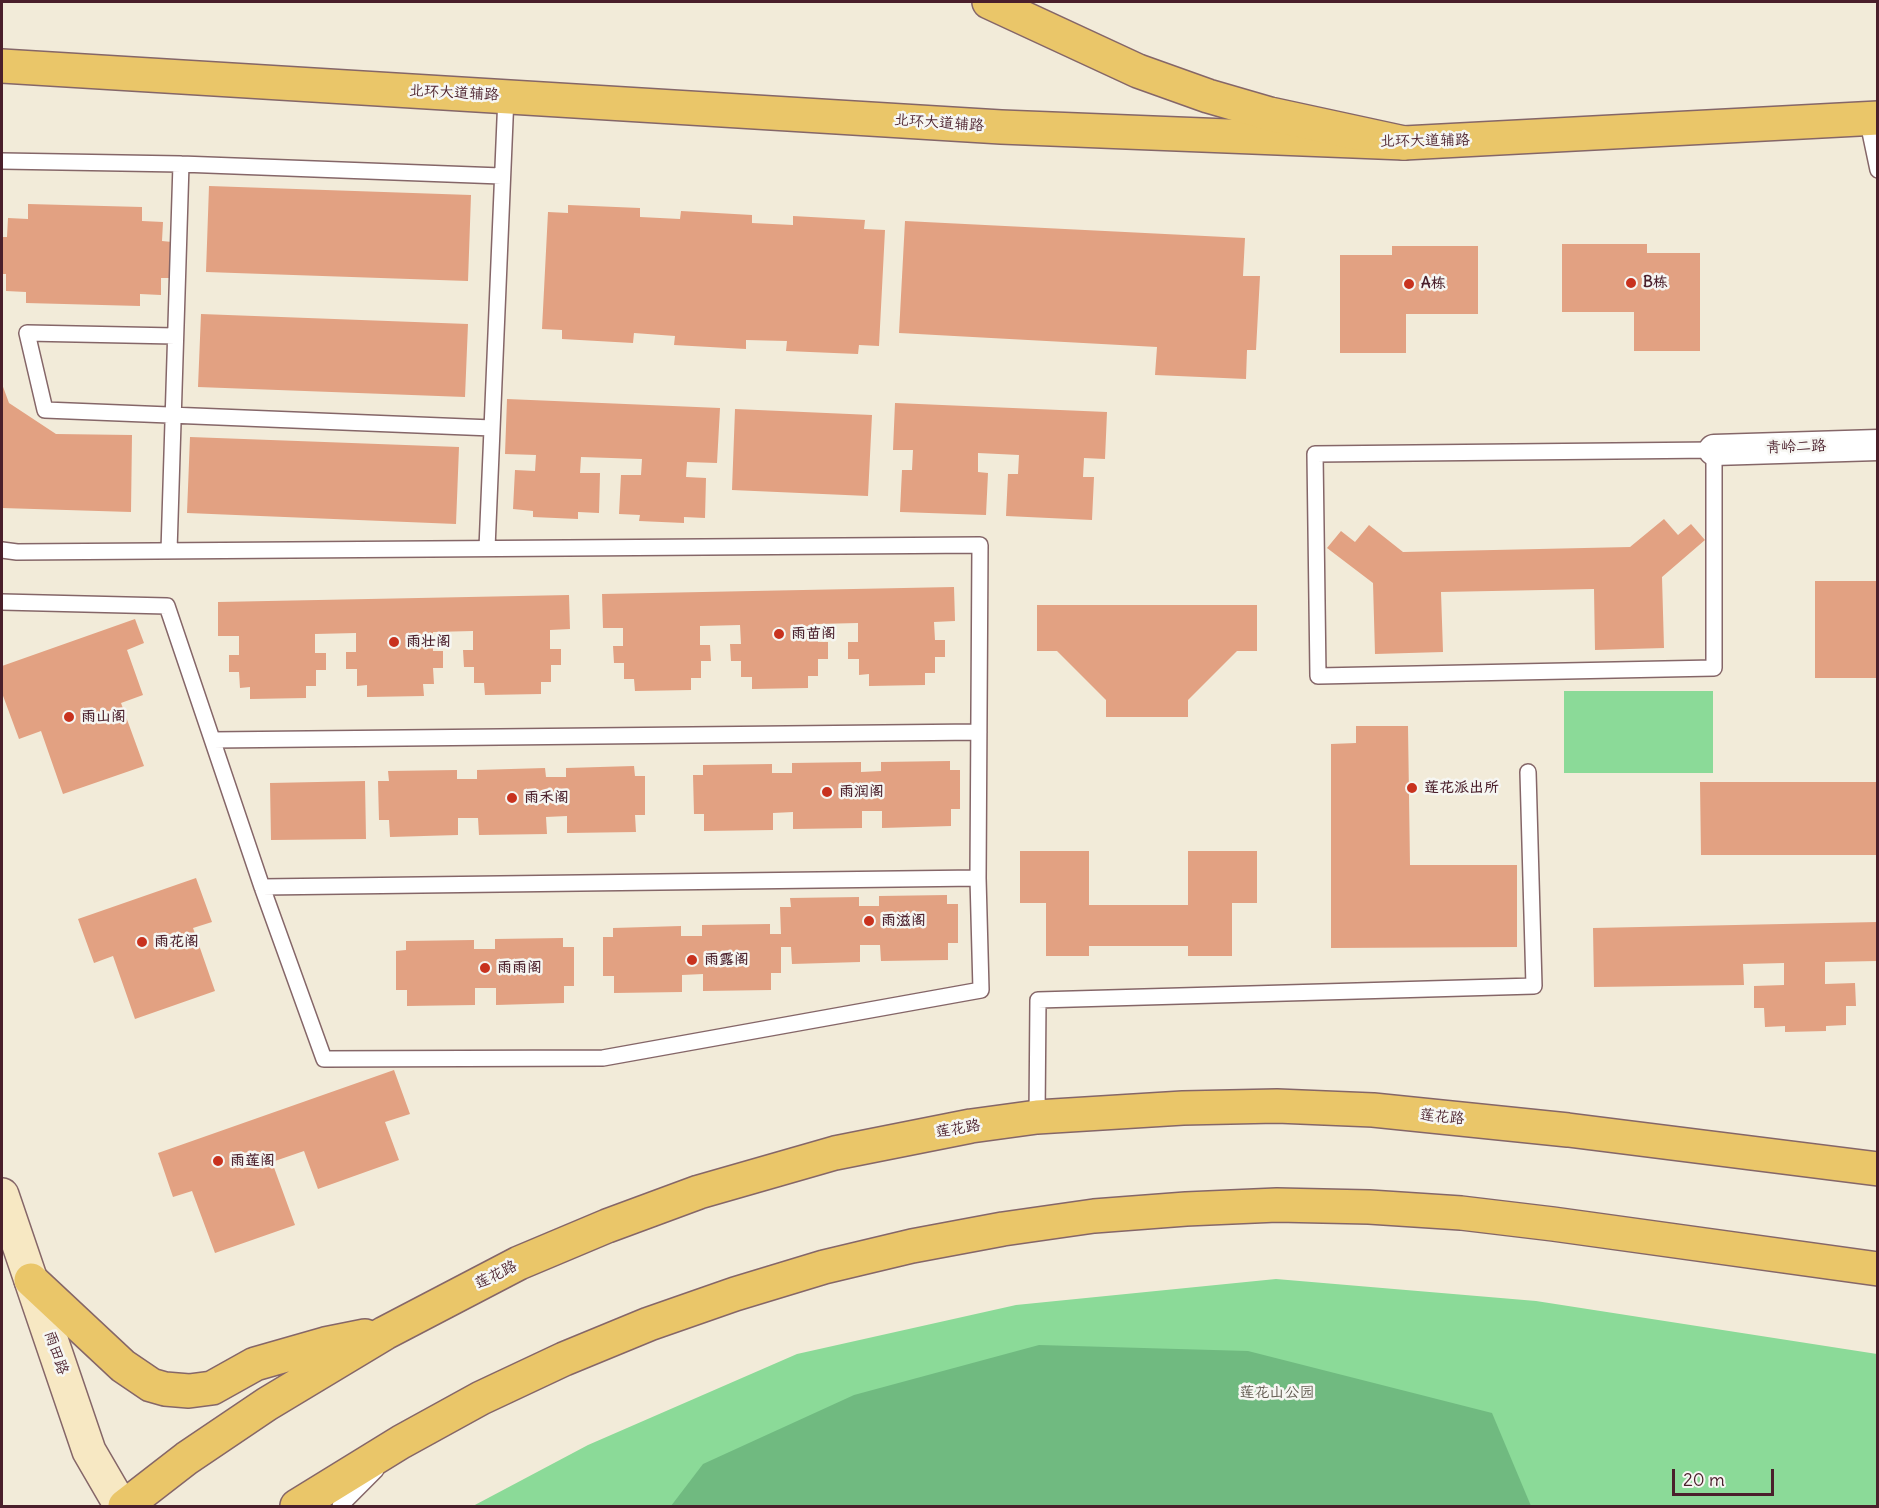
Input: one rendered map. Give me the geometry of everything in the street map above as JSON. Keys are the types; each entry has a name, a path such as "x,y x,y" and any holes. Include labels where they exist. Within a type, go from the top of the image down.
{"main road":[{"path":"989,2 1138,71 1208,96 1270,114 1404,143"},
{"name":"北环大道辅路","path":"2,66 1001,127 1404,143 1872,118"},
{"name":"莲花路","path":"123,1506 187,1458 267,1404 385,1333 519,1263 607,1226 699,1192 834,1153 971,1126 1037,1117 1277,1106 1373,1110 1568,1130 1878,1169"},
{"path":"297,1506 401,1442 481,1398 564,1359 649,1324 735,1294 824,1267 912,1246 1094,1216 1277,1205 1415,1210 1553,1224 1878,1269"},
{"path":"31,1280 123,1366 151,1385 165,1389 189,1392 212,1388 255,1364 325,1344 385,1333"}],"street":[{"name":"青岭二路","path":"1714,450 1878,445"},
{"name":"雨田路","path":"4,1209 31,1280 89,1451 123,1506"}],"lane":[{"path":"487,548 506,96"},
{"path":"1872,118 1878,170"},
{"path":"2,161 181,164 501,176"},
{"path":"169,551 181,164"},
{"path":"175,336 27,333 45,410 492,428"},
{"path":"1714,450 1714,668 1318,676 1316,454 1714,450"},
{"path":"2,550 169,551 980,545 978,878 981,990 603,1058 324,1059 262,887 167,606 2,602"},
{"path":"213,740 979,732"},
{"path":"1037,1117 1038,1000 1534,986 1528,772"},
{"path":"262,887 978,878"},
{"path":"340,1506 401,1442"}],"green space":[{"path":"1564,691 1713,691 1713,773 1564,773"},
{"name":"莲花山公园","path":"1276,1279 1536,1301 1877,1354 1877,1506 473,1506 588,1445 797,1354 1016,1305"},
{"path":"1039,1345 1248,1351 1492,1413 1531,1506 671,1506 703,1464 854,1395"}],"building":[{"path":"209,186 471,195 468,281 206,272"},
{"path":"28,204 142,207 142,221 163,222 162,241 172,242 171,278 161,278 161,295 140,294 140,306 26,303 26,292 6,291 6,274 2,274 2,237 7,237 8,218 28,219"},
{"path":"568,205 640,208 640,217 680,219 681,211 752,215 752,223 793,225 793,216 865,220 864,229 885,230 879,346 859,345 858,354 786,351 787,341 746,340 746,349 674,345 675,336 634,333 633,343 562,339 562,330 542,329 548,212 568,213"},
{"path":"905,221 1245,238 1243,276 1260,276 1256,350 1247,350 1246,379 1155,375 1157,347 899,333"},
{"name":"B栋","path":"1562,244 1647,244 1647,253 1700,253 1700,351 1634,351 1634,312 1562,312"},
{"name":"A栋","path":"1392,246 1478,246 1478,314 1406,314 1406,353 1340,353 1340,255 1392,255"},
{"path":"201,314 468,324 465,397 198,387"},
{"path":"2,384 9,403 56,434 132,435 131,512 2,508"},
{"path":"507,399 720,408 717,463 687,462 686,477 706,478 705,518 684,517 684,523 639,521 640,515 619,514 621,475 641,475 642,459 581,457 580,473 600,473 599,513 578,512 578,519 533,517 533,511 513,509 515,470 535,471 536,455 505,454"},
{"path":"895,403 1107,412 1105,459 1084,458 1083,477 1094,477 1092,520 1006,516 1008,474 1018,474 1019,455 978,453 978,472 988,473 986,515 900,512 902,470 912,470 913,450 893,450"},
{"path":"735,409 872,415 868,496 732,490"},
{"path":"190,437 459,447 456,524 187,513"},
{"path":"1664,519 1678,535 1691,524 1705,540 1662,577 1664,648 1595,650 1594,589 1441,592 1443,652 1375,654 1373,583 1327,548 1341,531 1355,542 1369,525 1403,552 1630,547"},
{"path":"1815,581 1878,581 1878,678 1815,678"},
{"name":"雨苗阁","path":"954,587 955,621 934,622 935,640 945,640 945,657 935,657 935,673 925,673 925,685 869,686 869,674 859,675 859,659 848,659 848,642 858,642 858,623 817,624 818,642 828,642 828,659 818,659 818,676 808,676 808,688 752,689 752,677 741,677 741,661 731,661 730,644 741,644 740,625 700,626 700,645 710,645 711,661 701,661 701,678 691,678 691,690 635,691 634,679 624,679 624,663 614,663 613,646 623,646 623,628 603,628 602,594"},
{"name":"雨壮阁","path":"569,595 570,629 550,630 550,649 561,649 561,665 551,665 551,682 541,682 541,694 485,695 484,683 474,683 474,667 464,667 463,650 473,650 473,631 433,632 433,651 443,651 443,668 433,668 434,684 423,684 424,696 367,697 367,685 357,686 357,669 346,669 346,652 356,652 356,633 315,634 315,653 326,653 326,670 316,670 316,686 306,686 306,698 250,699 250,687 240,688 239,672 229,672 229,655 239,655 239,636 218,636 218,602"},
{"path":"1037,605 1257,605 1257,651 1237,651 1188,700 1188,717 1106,717 1106,700 1057,651 1037,651"},
{"name":"雨山阁","path":"135,619 144,643 127,650 143,695 121,703 144,766 63,794 41,731 19,739 2,693 2,666"},
{"path":"1356,726 1408,726 1410,865 1517,865 1517,947 1331,948 1331,744 1356,743"},
{"name":"雨润阁","path":"950,761 950,770 960,770 960,809 951,809 951,826 882,828 882,811 862,811 862,828 793,829 793,812 773,813 773,830 704,831 704,814 694,814 693,775 703,775 703,765 772,764 772,773 792,773 792,763 861,762 861,772 881,771 881,762"},
{"name":"雨禾阁","path":"634,766 635,776 645,776 645,815 635,815 636,832 567,833 567,816 546,817 547,834 479,835 478,818 458,818 458,835 390,837 389,820 379,820 378,781 389,781 388,771 457,770 457,779 477,779 477,770 545,768 546,777 566,777 566,768"},
{"path":"365,781 366,839 271,840 270,783"},
{"path":"1700,782 1878,782 1878,855 1701,855"},
{"path":"1020,851 1089,851 1089,905 1188,905 1188,851 1257,851 1257,903 1232,903 1232,956 1188,956 1188,946 1089,946 1089,956 1046,956 1046,903 1020,903"},
{"name":"雨花阁","path":"196,878 212,922 193,928 215,991 135,1019 113,956 94,963 78,919"},
{"path":"947,895 947,904 958,904 958,943 948,943 948,960 881,961 880,945 860,945 860,962 792,964 791,947 781,947 781,973 771,973 771,990 703,991 703,974 682,975 682,992 614,993 614,976 603,976 603,937 613,937 613,928 681,926 681,936 702,936 702,925 770,924 770,934 781,934 780,907 791,907 790,898 859,897 859,906 879,906 879,896"},
{"path":"1878,922 1878,961 1825,962 1825,984 1855,983 1856,1006 1846,1006 1846,1025 1826,1026 1826,1031 1785,1032 1785,1026 1765,1027 1764,1008 1754,1008 1754,986 1784,985 1784,963 1743,964 1744,985 1594,987 1593,928"},
{"name":"雨雨阁","path":"563,938 563,947 574,947 574,986 564,986 564,1003 496,1005 496,988 475,988 475,1005 407,1006 407,990 396,990 396,951 406,950 406,941 474,940 474,949 495,949 495,939"},
{"name":"雨莲阁","path":"394,1070 410,1114 385,1122 399,1160 318,1189 304,1151 272,1162 295,1225 215,1253 192,1191 173,1197 158,1153"}],"place":[{"name":"B栋","path":"1631,283"},
{"name":"A栋","path":"1409,284"},
{"name":"雨苗阁","path":"779,634"},
{"name":"雨壮阁","path":"394,642"},
{"name":"雨山阁","path":"69,717"},
{"name":"莲花派出所","path":"1412,788"},
{"name":"雨润阁","path":"827,792"},
{"name":"雨禾阁","path":"512,798"},
{"name":"雨滋阁","path":"869,921"},
{"name":"雨花阁","path":"142,942"},
{"name":"雨露阁","path":"692,960"},
{"name":"雨雨阁","path":"485,968"},
{"name":"雨莲阁","path":"218,1161"}]}
